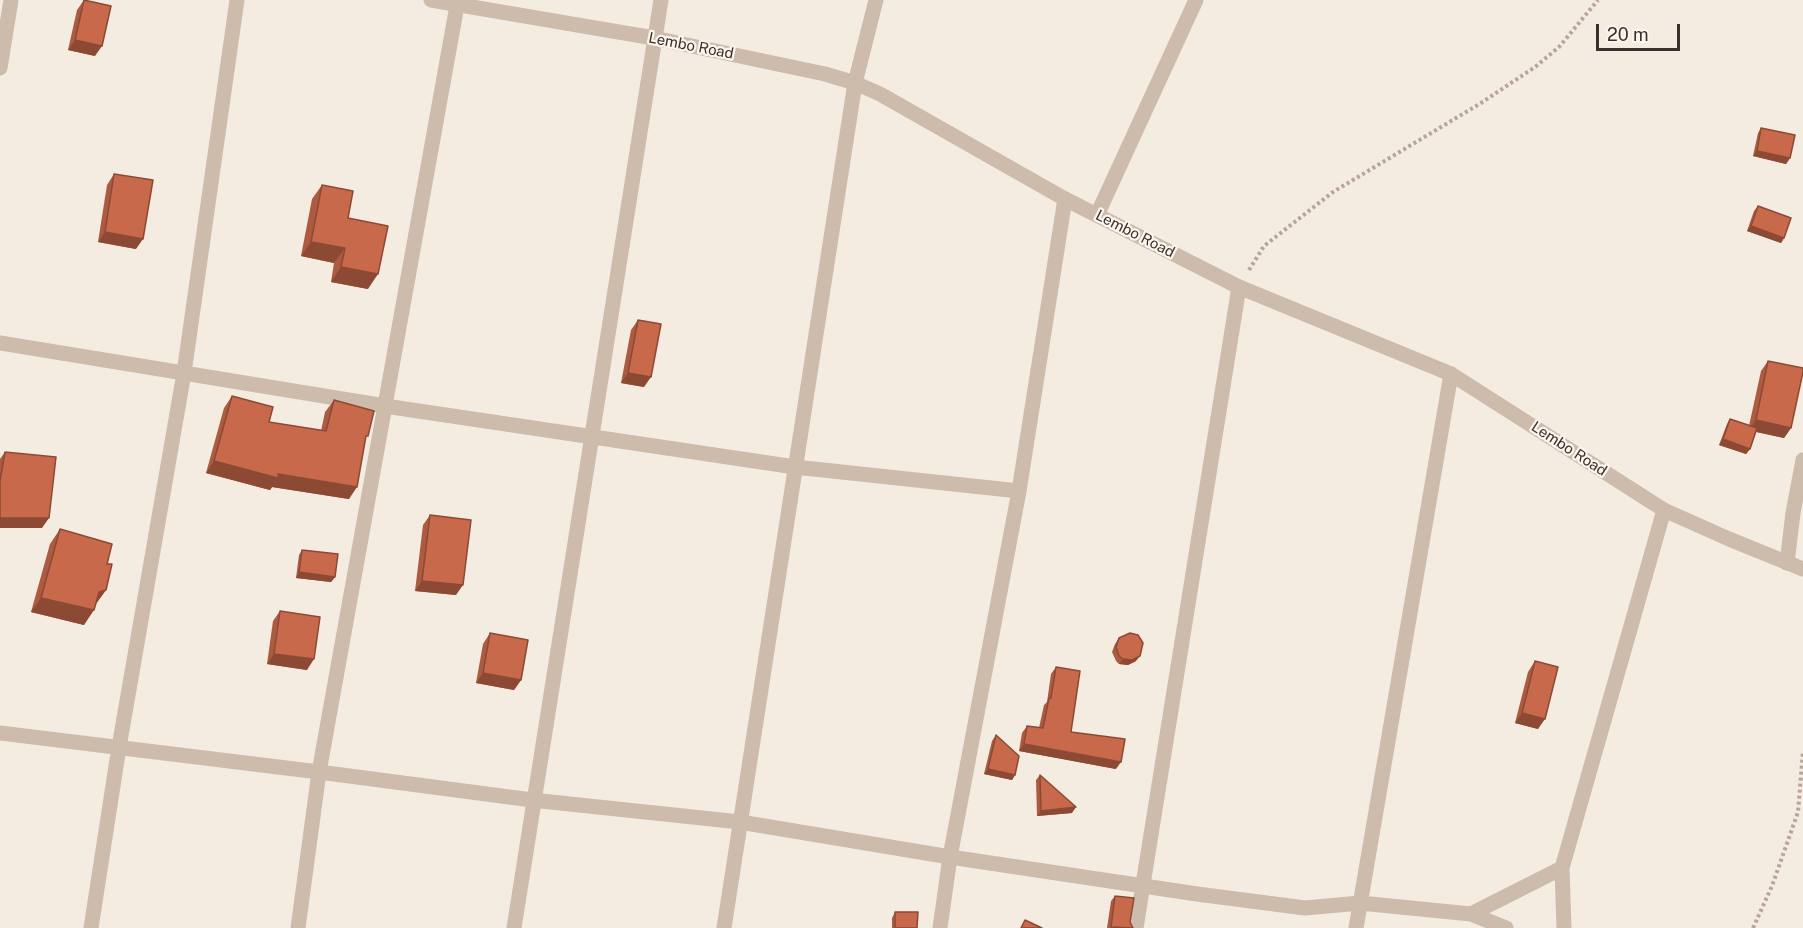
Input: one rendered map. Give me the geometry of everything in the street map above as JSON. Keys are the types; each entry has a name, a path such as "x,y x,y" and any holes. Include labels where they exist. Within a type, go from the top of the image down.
{"street":[{"path":"0,68 11,0"},
{"path":"91,928 119,747 184,373 237,0"},
{"name":"Lembo Road","path":"431,0 458,2 654,39 825,74 855,83 880,94 1065,199 1239,287 1451,374 1664,510 1803,569"},
{"path":"514,928 532,800 661,0"},
{"path":"724,928 855,83 876,0"},
{"path":"1097,215 1196,0"},
{"path":"298,928 319,772 458,2"},
{"path":"940,928 950,857 1019,491 1065,199"},
{"path":"1136,928 1239,287"},
{"path":"0,343 385,406 795,467 1019,491"},
{"path":"1356,928 1451,374"},
{"path":"1787,563 1803,460"},
{"path":"1564,928 1562,868 1664,510"},
{"path":"0,734 532,800 740,822 950,857 1305,908 1360,903 1471,914 1506,928"},
{"path":"1471,914 1562,868"}],"path":[{"path":"1239,287 1264,246 1285,228 1333,192 1536,67 1559,47 1598,0"},
{"path":"1753,928 1772,886 1798,812 1803,752"}],"building":[{"path":"84,0 111,6 102,46 75,40"},
{"path":"1761,128 1795,135 1790,158 1757,151"},
{"path":"114,174 153,180 143,239 105,232"},
{"path":"322,185 353,191 348,218 388,226 378,274 341,267 345,248 311,242"},
{"path":"1758,206 1791,218 1784,238 1751,226"},
{"path":"638,320 661,324 651,377 628,373"},
{"path":"1768,361 1803,368 1791,428 1756,420"},
{"path":"232,396 273,407 269,422 326,431 334,400 374,411 368,436 366,436 357,487 278,474 278,478 214,461"},
{"path":"1730,419 1757,428 1750,449 1723,439"},
{"path":"5,452 56,457 49,518 0,518 0,481"},
{"path":"430,515 471,520 463,585 422,581"},
{"path":"60,529 112,544 107,564 112,564 106,590 99,592 94,610 41,598"},
{"path":"302,550 338,554 335,577 299,572"},
{"path":"280,611 320,617 314,659 274,654"},
{"path":"490,633 528,640 521,680 483,673"},
{"path":"1130,633 1138,635 1143,643 1140,656 1132,660 1119,656 1116,647 1119,638"},
{"path":"1535,661 1558,667 1545,719 1522,713"},
{"path":"1056,667 1080,671 1071,732 1125,739 1121,762 1024,744 1027,726 1043,728"},
{"path":"996,735 1019,756 1015,775 988,769"},
{"path":"1040,775 1076,807 1041,811"},
{"path":"1115,896 1134,898 1130,922 1133,928 1111,927"},
{"path":"895,912 918,912 917,928 895,928"},
{"path":"1025,920 1042,928 1021,928"}]}
